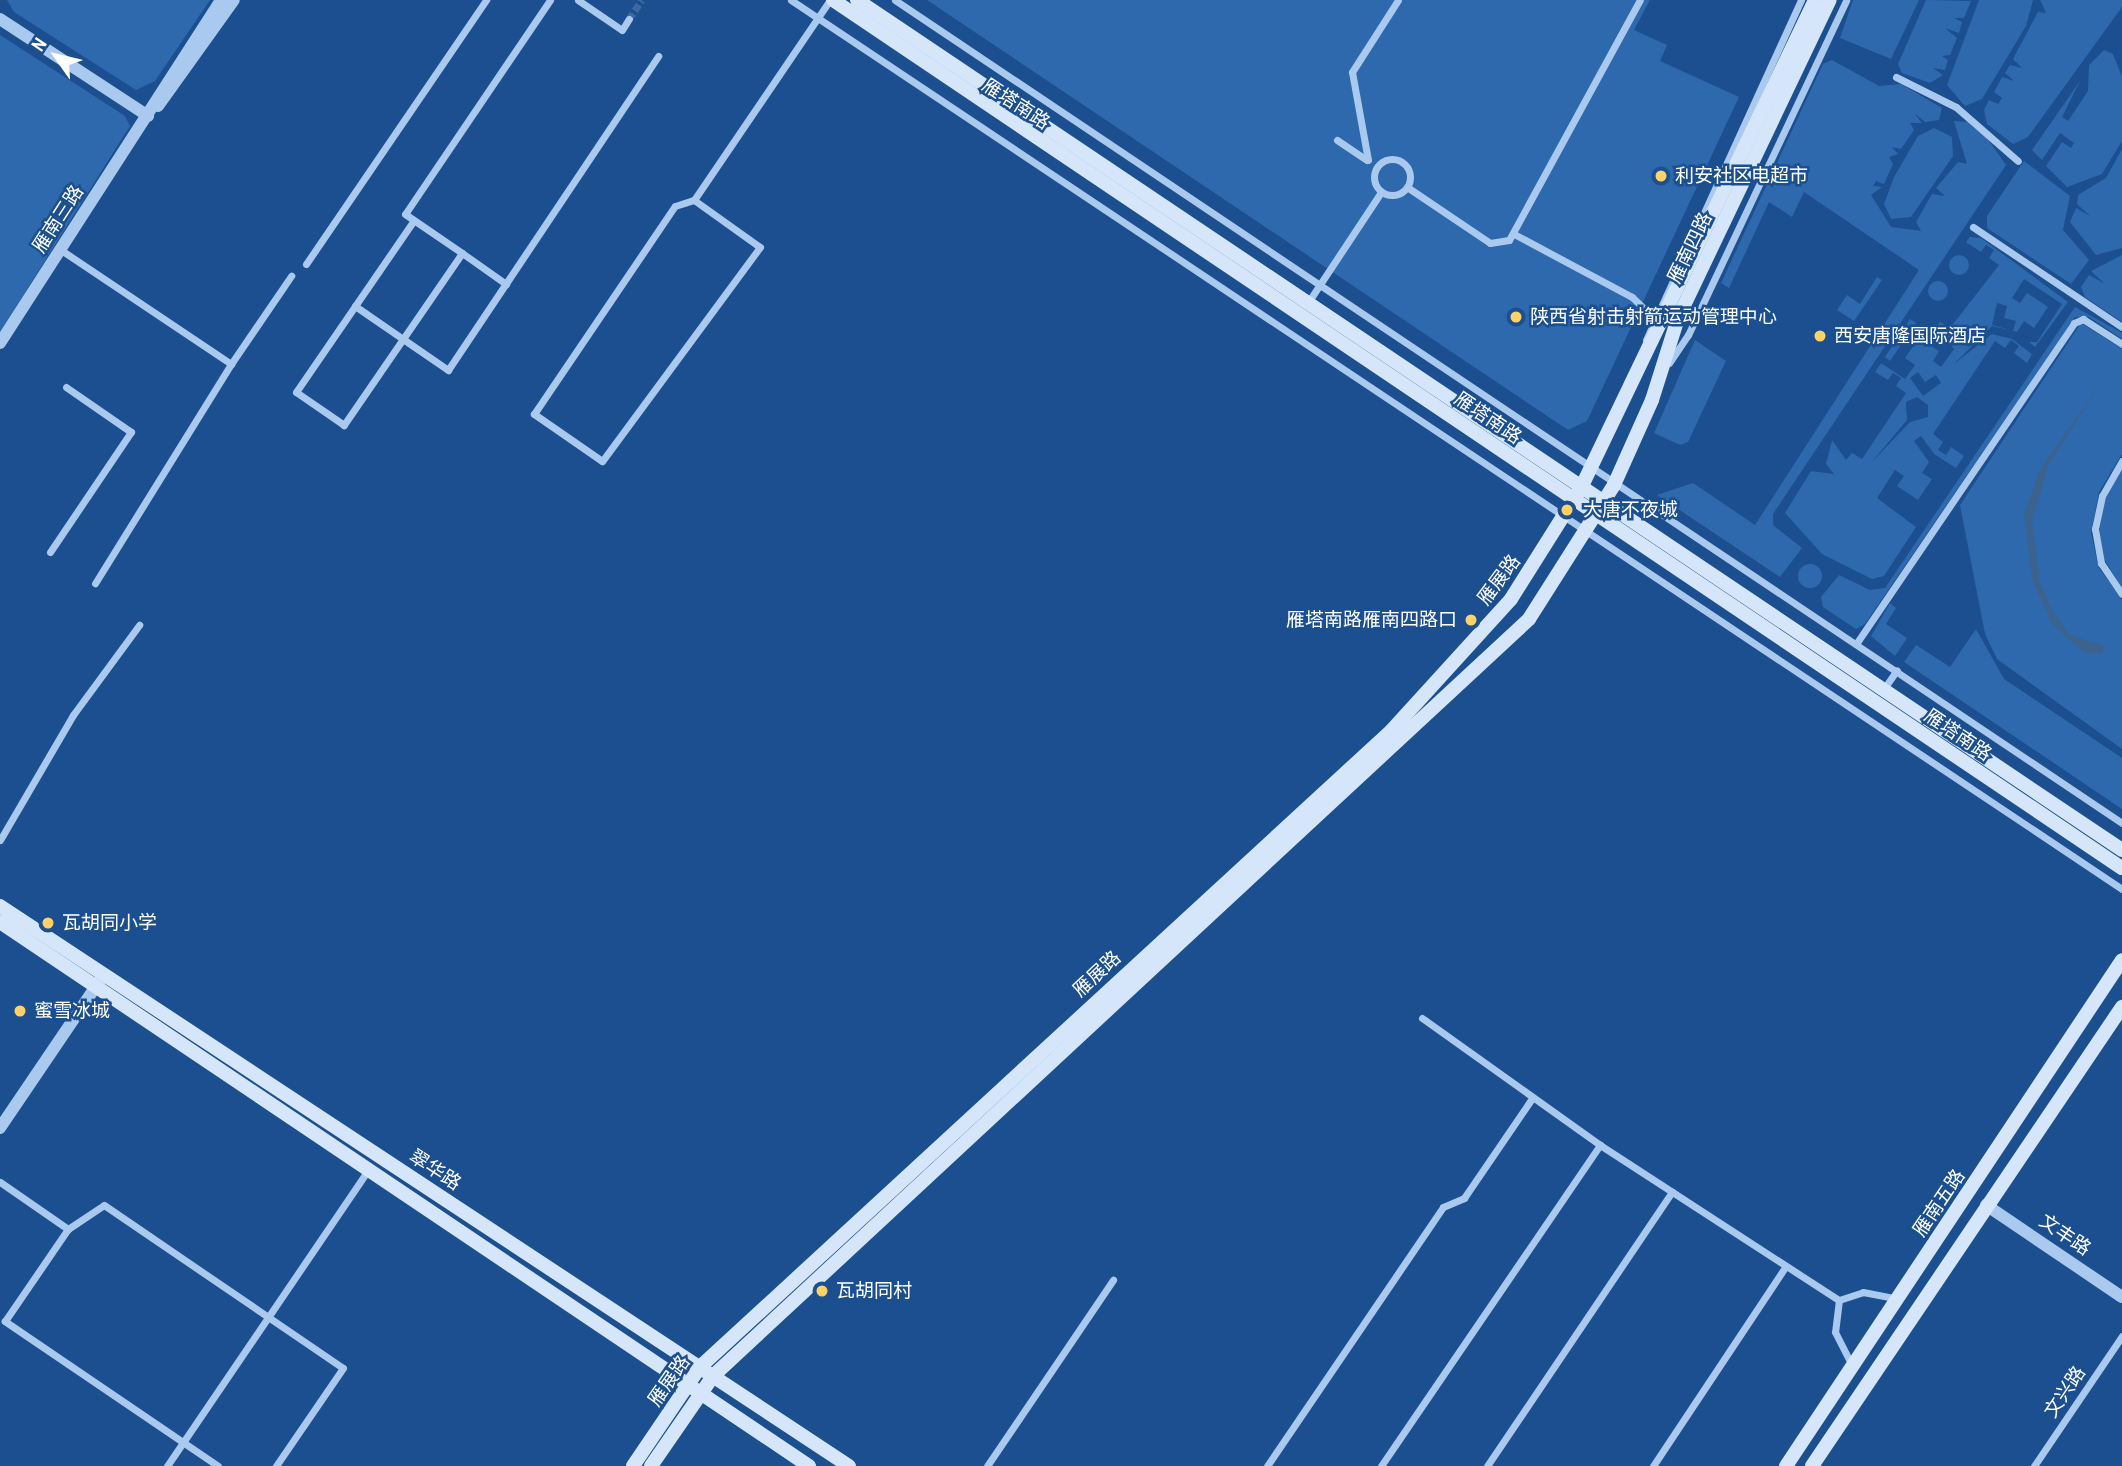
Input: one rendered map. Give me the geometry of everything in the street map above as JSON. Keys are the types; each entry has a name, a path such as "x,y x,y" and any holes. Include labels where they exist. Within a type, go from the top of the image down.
{"main road":[{"name":"雁塔南路","path":"832,0 1578,494"},
{"name":"雁塔南路","path":"857,0 1307,304 1600,511 1879,697 2122,868"},
{"name":"雁南四路","path":"1578,494 1815,0"},
{"name":"雁南四路","path":"1600,511 1663,372 1678,318 1830,0"},
{"name":"雁展路","path":"634,1466 707,1371 1391,731 1511,599 1578,494"},
{"name":"雁展路","path":"707,1371 1480,669 1529,619 1600,511"},
{"name":"雁塔南路","path":"1879,697 2122,850"},
{"name":"翠华路","path":"0,906 100,982 369,1169 809,1466"},
{"name":"翠华路","path":"0,922 100,982 707,1371 849,1466"},
{"name":"雁南五路","path":"1786,1466 2122,960"},
{"name":"雁南五路","path":"1812,1466 2122,1007"},
{"name":"雁展路","path":"651,1466 695,1388"}],"street":[{"name":"雁南三路","path":"0,343 221,0"},
{"name":"雁南三路","path":"148,116 234,0"},
{"path":"306,264 486,0"},
{"path":"506,284 405,214 550,0"},
{"path":"578,0 622,30 629,19"},
{"path":"791,0 1585,534 2122,889"},
{"path":"694,200 760,247 603,461 534,414 675,206 694,200 817,18 832,0"},
{"path":"895,0 1590,469 1897,670 2122,823"},
{"path":"1367,160 1352,72 1398,0"},
{"path":"1407,187 1490,243 1514,234 1640,0"},
{"path":"1640,361 1653,316 1801,0"},
{"path":"1663,372 1688,335 1846,0"},
{"path":"0,19 148,116"},
{"path":"355,306 448,370 659,56"},
{"path":"1896,77 1956,107 2018,161"},
{"path":"1337,140 1377,167"},
{"path":"1389,159 1402,162 1410,174 1407,187 1395,195 1381,192 1374,181 1377,167 1389,159"},
{"path":"1307,304 1381,192"},
{"path":"414,220 296,392 344,425 462,253"},
{"path":"1973,227 2122,327"},
{"path":"1514,234 1633,297 1653,316"},
{"path":"61,250 231,364"},
{"path":"95,583 231,364 291,276"},
{"path":"1856,644 2074,323 2084,319 2122,344"},
{"path":"50,552 131,432 66,387"},
{"path":"2122,461 2102,496 2095,534 2104,569 2122,594"},
{"path":"0,840 73,715 139,625"},
{"path":"1866,719 1897,670"},
{"path":"0,1128 100,982"},
{"path":"1422,1018 1600,1145 1839,1300"},
{"path":"1267,1466 1443,1207 1464,1198 1533,1097"},
{"path":"1381,1466 1600,1145"},
{"path":"167,1466 369,1169"},
{"path":"0,1182 68,1228"},
{"path":"1487,1466 1672,1192"},
{"path":"218,1466 5,1321 68,1228 104,1205 343,1368 276,1466"},
{"name":"文丰路","path":"1986,1205 2122,1297"},
{"path":"1653,1466 1786,1266"},
{"path":"987,1466 1113,1280"},
{"path":"1839,1300 1863,1292 1898,1299"},
{"path":"1839,1300 1835,1332 1853,1367"},
{"name":"文兴路","path":"2034,1466 2122,1336"}],"shaded area":[{"path":"7,0 210,0 155,81 136,90 14,12"},
{"name":"陕西省射击射箭运动管理中心","path":"927,0 1650,0 1634,30 1667,45 1660,61 1739,97 1587,421 1568,430"},
{"path":"1853,0 1919,0 1891,59 1840,38"},
{"path":"1926,0 1971,1 1964,18 1954,18 1962,22 1959,33 1945,28 1957,38 1950,55 1942,56 1948,60 1945,70 1933,68 1943,75 1930,83 1902,73 1898,64"},
{"path":"1979,0 2033,0 2026,26 1982,99 1965,106 1947,85"},
{"path":"2040,0 2122,0 2122,7 2028,137 2013,144 1987,124 1984,110 1989,100 1998,104 2002,98 1994,92 2002,77 2014,81 2005,73 2010,65 2022,68 2013,59 2038,12 2046,13"},
{"path":"0,35 125,116 130,126 0,332"},
{"path":"2104,50 2113,54 2122,77 2122,141 2102,174 2067,187 2046,166 2062,142 2071,148 2074,143 2060,133 2042,160 2032,150 2080,81 2062,117 2068,121 2088,91 2089,65"},
{"path":"1832,60 1879,86 1901,84 1942,108 1939,120 1925,122 1914,113 1922,123 1910,123 1914,130 1901,149 1892,147 1898,154 1889,157 1893,164 1884,184 1876,181 1873,186 1882,187 1871,195 1891,227 1921,231 1916,222 1932,194 1945,196 1936,188 1958,162 1967,164 1954,121 1967,122 1987,138 2006,165 1773,514 1773,525 1802,548 1780,577 1657,495 1693,483 1755,525 1919,270 1804,192 1792,217 1769,202 1729,288 1721,283 1823,64"},
{"path":"1934,128 1952,137 1953,156 1911,217 1891,219 1884,204 1894,177 1918,136"},
{"path":"2122,149 2122,248 2096,255 2070,222 2076,208 2090,216 2077,204 2078,195 2106,178"},
{"path":"2024,161 2070,196 2063,230 2089,260 2071,284 1987,228 1987,216"},
{"path":"1970,237 1981,238 2068,302 2035,347 2029,342 2037,342 2062,304 2024,279 2012,298 2020,303 2027,293 2048,307 2034,328 2024,321 2017,332 1992,326 1954,364 1992,334 2012,339 2032,354 2027,363 2014,353 2019,346 2011,340 2005,348 1995,341 1933,434 1943,442 1938,450 1946,455 1951,447 1964,456 1956,468 1934,454 1921,436 1914,441 1929,462 1922,473 1932,479 1918,500 1897,486 1904,476 1895,470 1877,498 1916,527 1884,576 1872,579 1822,554 1785,513 1811,471 1834,474 1826,464 1832,440 1846,460 1852,453 1862,459 1906,393 1896,386 1901,378 1893,373 1888,380 1875,372 1881,363 1905,379 1915,365 1905,358 1919,338 1939,351 1933,361 1941,367 1954,349 1935,329 1940,322 1950,328 1999,265 1989,258 1994,250 1986,245 1981,252 1966,242","holes":["1997,303 2007,306 2004,318 2016,321 2013,331 1992,325","1918,372 1925,382 1936,375 1941,383 1923,396 1910,378","1917,397 1928,405 1928,417 1910,422 1870,464 1907,420 1906,402"]},
{"path":"1959,255 1966,258 1969,265 1966,272 1959,275 1952,272 1949,265 1952,258"},
{"path":"2122,255 2122,322 2085,297 2081,287 2089,275 2105,284 2091,271"},
{"path":"1877,277 1882,280 1854,321 1837,310 1847,295 1860,304"},
{"path":"1938,281 1945,284 1948,291 1945,298 1938,301 1931,298 1928,291 1931,284"},
{"path":"2075,307 2122,333 2122,339 2089,317 2075,317 1865,624 1856,629 1823,607 1821,597 1839,575 1870,590 1885,588"},
{"path":"1910,319 1916,323 1890,361 1885,357"},
{"path":"2081,323 2122,349 2122,454 2099,492 2091,533 2099,568 2122,600 2122,749 1997,659 1985,634 1960,505"},
{"path":"1695,340 1726,361 1688,442 1680,445 1654,433"},
{"path":"2101,383 2049,464 2032,522 2040,581 2051,608 2069,634 2106,647 2101,654 2084,652 2052,624 2032,579 2024,514 2040,469"},
{"path":"2122,468 2122,588 2104,559 2099,534 2104,502"},
{"path":"1810,564 1818,568 1822,576 1818,584 1810,588 1802,584 1798,576 1802,568"},
{"path":"1890,603 1896,608 1886,624 1907,638 1895,656 1871,636"},
{"path":"1976,629 2004,679 2122,758 2122,809 1904,662 1916,645 1950,667"}],"tunnel":[{"path":"629,19 642,0"}],"place":[{"name":"利安社区电超市","path":"1661,176"},
{"name":"陕西省射击射箭运动管理中心","path":"1516,317"},
{"name":"西安唐隆国际酒店","path":"1820,336"},
{"name":"大唐不夜城","path":"1567,510"},
{"name":"雁塔南路雁南四路口","path":"1471,620"},
{"name":"瓦胡同小学","path":"48,923"},
{"name":"蜜雪冰城","path":"20,1011"},
{"name":"瓦胡同村","path":"822,1291"}]}
